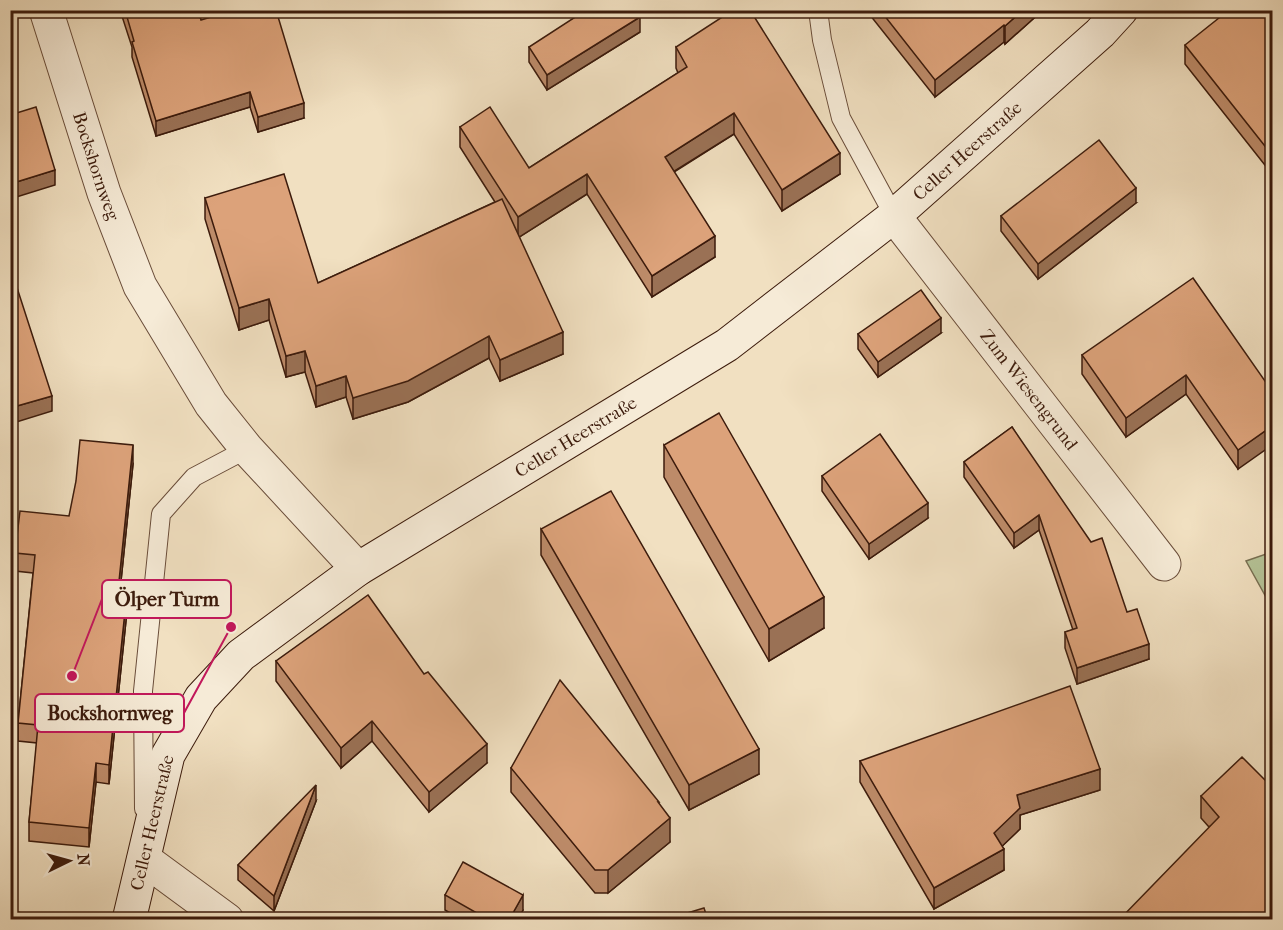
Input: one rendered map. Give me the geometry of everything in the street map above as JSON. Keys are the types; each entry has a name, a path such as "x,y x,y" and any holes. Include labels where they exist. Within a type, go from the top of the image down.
{"main road":[{"name":"Bockshornweg","path":"46,10 104,193 140,285 211,404 247,449 358,569"},
{"name":"Celler Heerstraße","path":"129,920 168,755 201,698 241,655 358,569 728,345 894,216 1100,33 1121,10"},
{"name":"Zum Wiesengrund","path":"894,216 1164,564"},
{"path":"144,859 227,920"}],"lane":[{"path":"818,10 822,40 841,118 894,216"},
{"path":"144,859 143,691 161,514 194,477 247,449"}],"green space":[{"path":"1272,552 1272,608 1246,561"}],"building":[{"path":"125,10 198,10 201,20 234,10 276,10 304,103 258,117 250,92 156,121 132,42 134,41"},
{"path":"586,10 636,10 640,17 547,75 529,47"},
{"path":"733,10 750,10 840,153 782,190 734,113 665,157 715,236 652,276 587,174 518,217 460,127 490,107 529,168 687,67 676,47"},
{"path":"880,10 1023,10 935,80"},
{"path":"1229,10 1272,10 1272,155 1185,45"},
{"path":"36,107 55,170 10,184 10,115"},
{"path":"1099,140 1136,188 1038,264 1001,216"},
{"path":"284,174 318,283 502,199 563,332 500,360 489,336 408,381 353,398 346,376 316,386 305,351 286,356 269,299 239,308 205,198"},
{"path":"10,266 52,396 10,408"},
{"path":"1193,278 1272,391 1272,426 1238,450 1186,375 1126,418 1082,355"},
{"path":"921,290 941,318 878,362 858,334"},
{"path":"719,413 824,597 769,629 664,445"},
{"path":"1012,427 1091,542 1102,538 1127,612 1137,609 1149,644 1077,668 1065,632 1077,628 1039,515 1014,533 964,462"},
{"path":"880,434 928,503 869,544 822,476"},
{"path":"80,440 133,445 118,591 127,592 109,765 96,763 89,828 29,822 38,725 18,723 35,555 15,553 20,511 69,516 76,481"},
{"path":"611,491 759,749 689,785 541,529"},
{"path":"368,595 424,674 428,672 487,744 429,792 372,721 341,748 276,661"},
{"path":"560,680 670,818 608,870 595,870 511,768"},
{"path":"1070,686 1100,769 1017,795 1020,808 994,833 1004,849 934,888 860,761"},
{"path":"1242,757 1272,787 1272,920 1119,920 1219,817 1201,796"},
{"path":"316,785 274,896 238,865"},
{"path":"463,862 523,895 509,920 489,920 445,895"},
{"path":"704,908 708,920 664,920"},
{"path":"10,909 32,917 31,920 10,920"}],"place":[{"name":"Bockshornweg","path":"231,627"},
{"name":"Ölper Turm","path":"72,676"}]}
